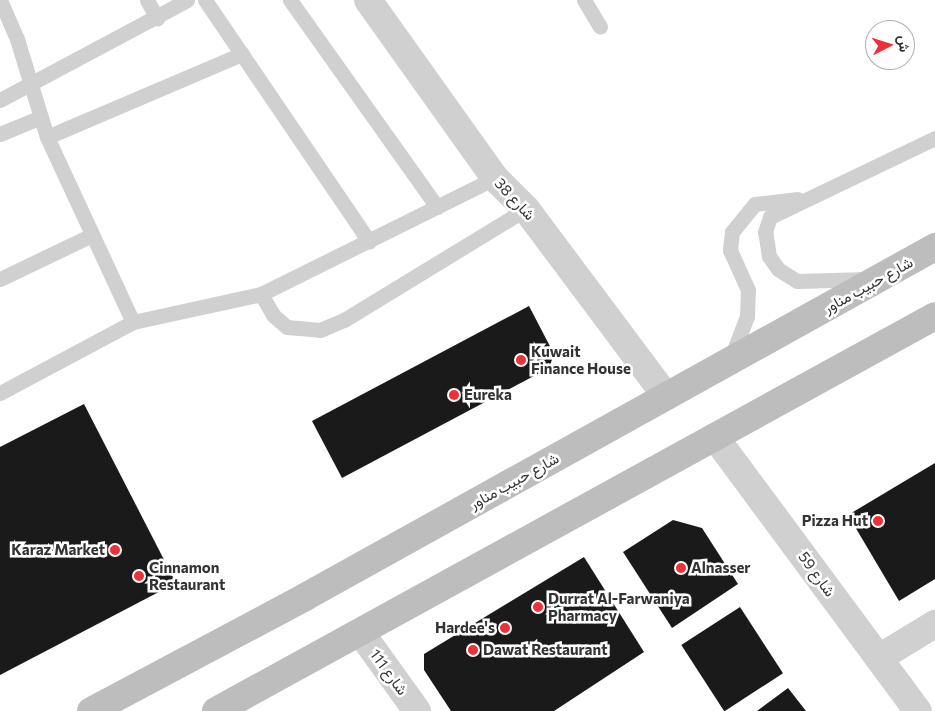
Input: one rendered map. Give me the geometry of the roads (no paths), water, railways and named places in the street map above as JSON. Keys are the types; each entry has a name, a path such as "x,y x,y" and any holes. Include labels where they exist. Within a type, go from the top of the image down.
{"street":[{"name":"شارع 38","path":"368,0 495,178 526,209 666,396"},
{"name":"شارع حبيب مناور","path":"91,711 304,597 666,396 730,363 935,247"},
{"path":"216,711 361,633 536,532 715,437 935,316"},
{"name":"شارع 59","path":"715,437 918,711"},
{"path":"879,658 935,624"},
{"name":"شارع 111","path":"361,633 417,711"}],"lane":[{"path":"0,0 17,39 48,137 133,322"},
{"path":"147,0 157,18"},
{"path":"0,100 157,18 187,0"},
{"path":"205,0 370,240"},
{"path":"290,0 437,207"},
{"path":"584,0 600,27"},
{"path":"48,137 242,54"},
{"path":"0,134 41,117"},
{"path":"880,278 796,281 778,269 769,256 766,232 770,217 816,197 935,138"},
{"path":"0,393 133,322 261,294 495,178"},
{"path":"730,363 747,316 748,290 730,250 732,232 755,204 816,197"},
{"path":"261,294 273,315 287,327 320,330 344,320 526,209"},
{"path":"0,279 92,235"}],"place":[{"name":"Kuwait Finance House","path":"521,360"},
{"name":"Eureka","path":"454,395"},
{"name":"Pizza Hut","path":"878,521"},
{"name":"Karaz Market","path":"115,550"},
{"name":"Alnasser","path":"681,568"},
{"name":"Cinnamon Restaurant","path":"139,576"},
{"name":"Durrat Al-Farwaniya Pharmacy","path":"538,607"},
{"name":"Hardee's","path":"505,628"},
{"name":"Dawat Restaurant","path":"473,650"}]}
